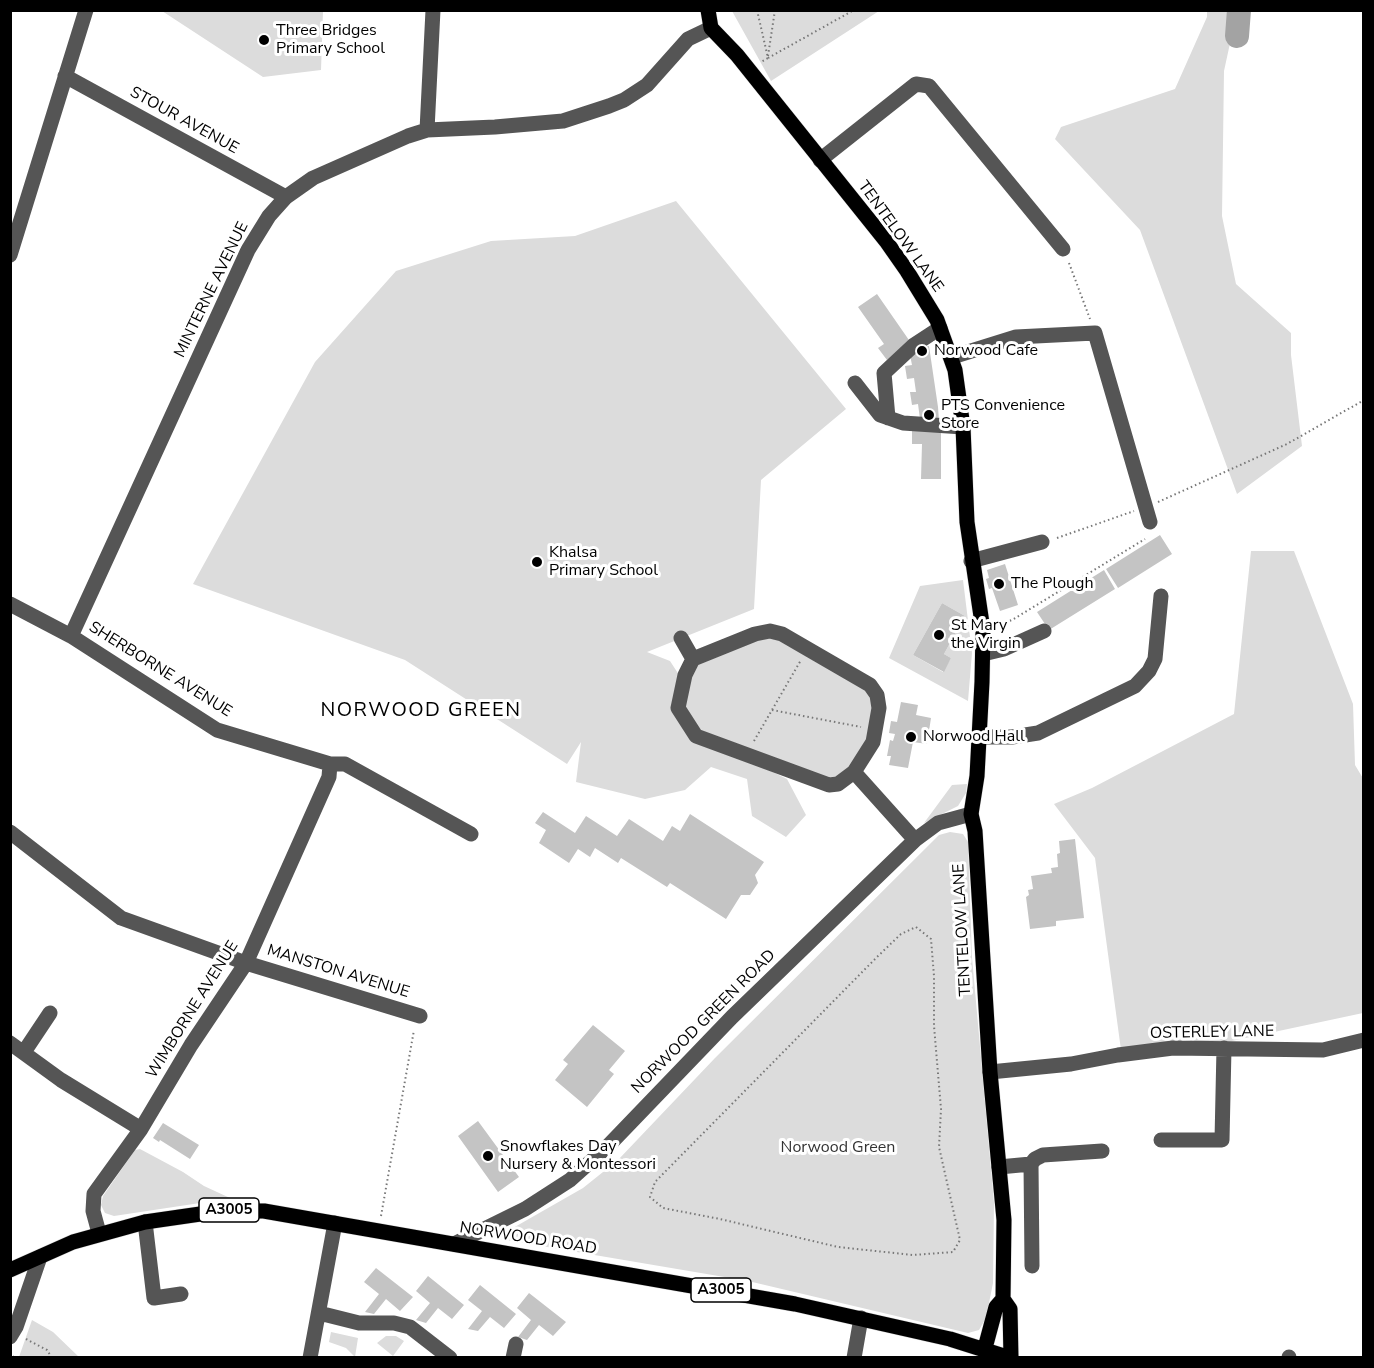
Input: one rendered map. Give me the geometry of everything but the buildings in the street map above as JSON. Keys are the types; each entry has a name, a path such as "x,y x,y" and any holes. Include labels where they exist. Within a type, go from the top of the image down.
{"main road":[{"path":"708,10 711,28"},
{"name":"TENTELOW LANE","path":"711,28 749,70 891,248 937,320 952,357 958,383 971,561 983,630 976,786 971,814 975,831 990,1072 1004,1240 1003,1299 1010,1309 1010,1358"},
{"name":"NORWOOD ROAD","path":"10,1270 99,1233 145,1222 247,1209 739,1293 861,1318 985,1348 1010,1358"},
{"name":"TENTELOW LANE","path":"985,1348 996,1307 1003,1299"}],"street":[{"path":"10,255 86,10"},
{"path":"427,130 433,10"},
{"name":"MINTERNE AVENUE","path":"70,636 248,250 269,216 285,197 313,178 408,136 427,130 563,121 609,106 624,100 646,85 687,39 711,28"},
{"name":"STOUR AVENUE","path":"65,76 285,197"},
{"path":"820,160 916,84 929,86 1063,249"},
{"path":"888,418 884,373 914,345 940,328"},
{"path":"952,357 1016,338 1095,333 1147,515"},
{"path":"855,383 880,415 903,423 963,427"},
{"path":"971,561 1042,542"},
{"path":"978,737 1012,738 1038,733 1135,686 1149,671 1155,659 1161,596"},
{"name":"SHERBORNE AVENUE","path":"10,604 70,636 217,730 330,764 345,764 471,834"},
{"path":"770,631 782,634 870,685 877,695 879,708 877,730 873,742 854,772 838,784 829,785 696,736 678,708 685,675 693,659 755,634 770,631"},
{"path":"983,654 1004,649 1044,632"},
{"path":"681,638 693,659"},
{"name":"WIMBORNE AVENUE","path":"99,1233 93,1211 94,1194 141,1129 191,1045 246,963 329,777 330,764"},
{"path":"854,772 887,816 915,840"},
{"name":"NORWOOD GREEN ROAD","path":"454,1244 541,1200 588,1166 732,1017 915,840 938,823 971,814"},
{"name":"MANSTON AVENUE","path":"10,832 121,918 246,963 418,1015"},
{"path":"50,1012 14,1047 61,1080 141,1129"},
{"name":"OSTERLEY LANE","path":"990,1072 1071,1065 1118,1055 1173,1048 1323,1050 1364,1040"},
{"path":"1161,1140 1222,1140 1224,1048"},
{"path":"1032,1266 1031,1164 1043,1155 1102,1151"},
{"path":"999,1167 1031,1164"},
{"path":"145,1222 154,1298 181,1294"},
{"path":"310,1358 335,1223"},
{"path":"16,1337 16,1327 40,1257"},
{"path":"319,1313 359,1323 394,1323 410,1327 450,1358"},
{"path":"854,1358 861,1318"}],"path":[{"path":"757,10 768,58"},
{"path":"768,58 775,10"},
{"path":"749,70 854,10"},
{"path":"1063,249 1095,333"},
{"path":"1042,542 1147,515 1287,444 1364,400"},
{"path":"983,630 1012,620 1145,539"},
{"path":"747,754 808,648"},
{"path":"772,710 877,730"},
{"path":"916,927 931,939 934,1026 941,1109 939,1147 960,1240 953,1252 913,1255 838,1247 663,1208 650,1197 656,1182 901,934 916,927"},
{"path":"381,1219 418,1015"},
{"path":"16,1337 47,1350 52,1358"}],"green space":[{"name":"Three Bridges Primary School","path":"162,11 323,11 321,70 263,77"},
{"path":"732,11 879,11 771,81"},
{"path":"1207,11 1237,11 1224,71 1222,216 1236,284 1291,333 1291,355 1302,446 1237,494 1140,230 1055,139 1061,127 1175,89 1207,17"},
{"name":"Khalsa Primary School","path":"676,201 846,409 761,480 754,609 647,652 670,661 683,681 693,659 770,631 870,685 877,730 838,784 719,745 787,779 806,815 786,837 752,816 747,779 711,767 685,790 645,799 576,782 581,742 567,764 405,660 193,584 315,362 396,271 491,241 575,236"},
{"path":"1251,551 1294,551 1353,704 1355,765 1364,780 1363,1013 1227,1042 1121,1050 1095,858 1054,804 1092,788 1234,714"},
{"path":"963,580 972,653 968,701 889,658 920,586","holes":["942,603 965,616 944,654 951,658 943,672 913,655"]},
{"path":"967,784 966,793 958,806 924,823 952,785"},
{"name":"Norwood Green","path":"950,832 963,834 968,842 972,957 994,1203 993,1283 986,1318 979,1330 968,1333 748,1281 500,1239 513,1228 583,1188 618,1160 715,1058 939,835"},
{"path":"140,1149 204,1186 230,1198 229,1201 114,1216 105,1213 101,1205 103,1196 135,1150"},
{"path":"32,1320 53,1332 79,1357 19,1357"},
{"path":"331,1332 358,1338 355,1357 346,1348 329,1342"},
{"path":"386,1336 396,1336 404,1341 393,1356 377,1343"}],"waterway":[{"path":"1237,36 1239,10"}],"place":[{"name":"Three Bridges Primary School","path":"264,40"},
{"name":"Norwood Cafe","path":"922,351"},
{"name":"PTS Convenience Store","path":"929,415"},
{"name":"Khalsa Primary School","path":"537,562"},
{"name":"The Plough","path":"999,584"},
{"name":"St Mary the Virgin","path":"939,635"},
{"name":"Norwood Hall","path":"911,737"},
{"name":"Snowflakes Day Nursery & Montessori","path":"488,1156"}],"district":[{"name":"NORWOOD GREEN","path":"421,711"}]}
